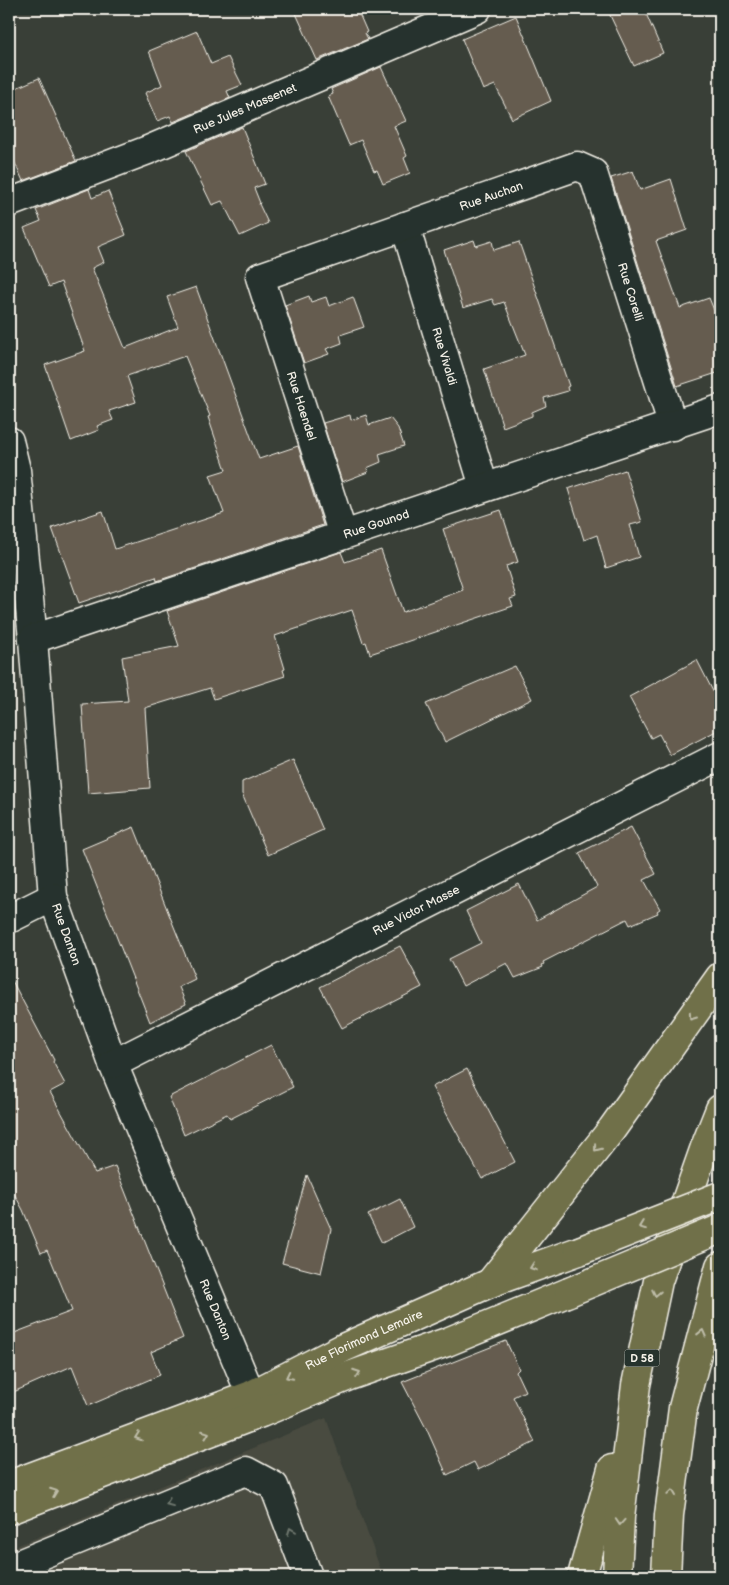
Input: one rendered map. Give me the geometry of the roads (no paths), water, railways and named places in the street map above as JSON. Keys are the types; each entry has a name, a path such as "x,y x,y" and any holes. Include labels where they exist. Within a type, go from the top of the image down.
{"main road":[{"path":"490,1283 612,1129 720,977"},
{"name":"D 58","path":"617,1576 620,1517 636,1385 658,1282 720,1109"},
{"name":"Rue Florimond Lemaire","path":"9,1485 252,1395 343,1348 490,1283 579,1251 720,1196"},
{"name":"Rue Florimond Lemaire","path":"9,1510 261,1413 350,1376 447,1342 720,1229"},
{"path":"666,1576 669,1515 683,1408 720,1266"},
{"path":"582,1576 636,1385"}],"street":[{"name":"Rue Jules Massenet","path":"9,203 148,150 477,9"},
{"name":"Rue Auchan","path":"405,226 577,166"},
{"name":"Rue Corelli","path":"577,166 592,173 673,426"},
{"name":"Rue Haendel","path":"342,535 260,277 405,226"},
{"name":"Rue Vivaldi","path":"405,226 484,487"},
{"name":"Rue Gounod","path":"24,630 342,535 720,409"},
{"name":"Rue Danton","path":"9,441 16,470 24,630 53,897 113,1064 252,1395"},
{"name":"Rue Victor Masse","path":"113,1064 720,756"},
{"path":"9,919 53,897"},
{"path":"9,1568 246,1471 274,1486 308,1576"}]}
